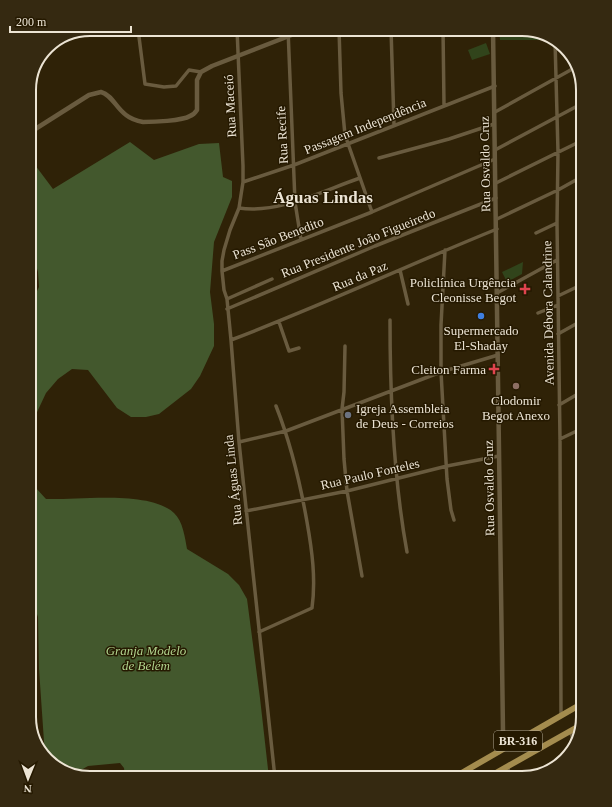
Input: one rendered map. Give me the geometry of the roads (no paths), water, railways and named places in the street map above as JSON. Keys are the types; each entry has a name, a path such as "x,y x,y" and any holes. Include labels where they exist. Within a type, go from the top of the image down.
{"highway":[{"name":"BR-316","path":"465,771 576,707"},
{"name":"BR-316","path":"499,771 575,728"}],"street":[{"path":"139,36 144,84 164,87 176,86 189,70 201,72"},
{"name":"Rua Maceió","path":"237,36 243,182"},
{"path":"339,36 343,123 348,144 372,212"},
{"path":"391,36 394,125"},
{"path":"442,36 444,105"},
{"name":"Rua Osvaldo Cruz","path":"493,36 497,219 503,731 503,740 499,752"},
{"path":"36,129 89,95 101,92 108,95 122,112 136,120 152,121 183,119 190,116 197,110 197,80 201,72 212,66 288,37"},
{"name":"Rua Recife","path":"288,37 295,202 301,240"},
{"name":"Avenida Débora Calandrine","path":"556,48 558,152 557,260 560,440 561,716"},
{"path":"495,112 571,70"},
{"name":"Passagem Independência","path":"243,182 294,165 494,86"},
{"path":"495,150 576,106"},
{"path":"379,158 449,139 494,124"},
{"path":"496,183 576,143"},
{"name":"Pass São Benedito","path":"222,271 372,212 495,159"},
{"path":"239,208 260,209 295,202 360,178"},
{"path":"497,219 576,180"},
{"name":"Rua Águas Linda","path":"243,182 239,208 224,250 222,271 224,290 227,299 239,442 274,771"},
{"name":"Rua Presidente João Figueiredo","path":"227,309 375,246 496,198"},
{"path":"536,233 557,223"},
{"name":"Rua da Paz","path":"231,340 279,322 497,229"},
{"path":"445,250 441,325 441,372 449,500 454,520"},
{"path":"497,293 557,260"},
{"path":"400,270 408,304"},
{"path":"227,299 272,279"},
{"path":"558,296 576,287"},
{"path":"538,313 558,305"},
{"path":"390,320 391,390 399,510 407,552"},
{"path":"279,322 289,351 299,348"},
{"path":"558,334 576,324"},
{"path":"345,346 342,409 344,459 347,491 362,576"},
{"path":"239,442 286,430 441,372 498,355"},
{"path":"559,405 576,395"},
{"path":"259,632 312,608 314,593 313,558 303,500 293,454 286,430 276,406"},
{"path":"560,440 576,432"},
{"name":"Rua Paulo Fonteles","path":"246,511 347,491 447,466 499,456"},
{"path":"561,705 569,711"},
{"path":"503,731 508,738 517,742"},
{"path":"570,731 572,736"},
{"path":"508,766 508,771"}],"place":[{"name":"Policlínica Urgência Cleonisse Begot","path":"525,289"},
{"name":"Supermercado El-Shaday","path":"481,316"},
{"name":"Cleiton Farma","path":"494,369"},
{"name":"Clodomir Begot Anexo","path":"516,386"},
{"name":"Igreja Assembleia de Deus - Correios","path":"348,415"}],"district":[{"name":"Águas Lindas","path":"323,197"}],"park label":[{"name":"Granja Modelo de Belém","path":"146,658"}]}
